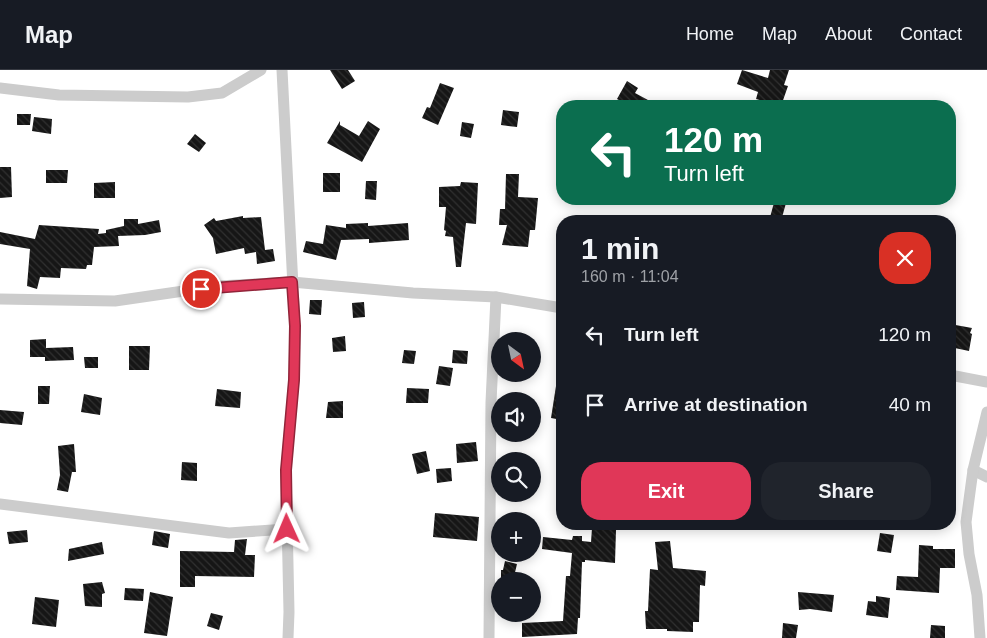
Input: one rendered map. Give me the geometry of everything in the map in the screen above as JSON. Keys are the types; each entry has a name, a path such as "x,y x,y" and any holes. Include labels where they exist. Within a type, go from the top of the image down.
{"street":[{"path":"0,88 59,95 188,96 222,93 261,70"},
{"path":"282,70 295,326 294,380 286,470 288,638"},
{"path":"0,299 115,301 218,286 292,282 413,293 496,297 556,307"},
{"path":"489,638 491,402 496,297"},
{"path":"956,376 987,382"},
{"path":"980,638 977,595 966,533 966,522 973,470 987,412"},
{"path":"973,470 987,477"},
{"path":"0,504 229,533 287,529"}],"building":[{"path":"330,70 348,70 355,81 342,89"},
{"path":"742,70 768,78 770,70 789,70 784,85 788,86 783,100 756,99 758,92 737,84"},
{"path":"627,81 638,88 635,93 648,100 619,100 617,99"},
{"path":"440,83 454,88 438,125 422,118 427,107 430,108"},
{"path":"503,110 519,112 517,127 501,125"},
{"path":"17,114 31,114 30,125 17,125"},
{"path":"34,117 52,119 51,134 32,131"},
{"path":"340,121 340,125 359,136 368,121 380,129 362,162 327,143"},
{"path":"462,122 474,124 471,138 460,136"},
{"path":"195,134 206,143 199,152 187,144"},
{"path":"0,167 11,167 12,197 0,198"},
{"path":"46,170 68,170 67,183 46,183"},
{"path":"323,173 340,173 340,192 323,192"},
{"path":"506,174 519,174 518,197 538,198 535,230 530,230 528,247 502,245 507,225 499,225 500,209 505,209"},
{"path":"366,181 377,181 376,200 365,199"},
{"path":"115,182 115,198 94,198 94,183"},
{"path":"461,182 478,183 476,224 466,223 461,267 456,267 453,237 445,236 446,207 439,207 439,187 460,186"},
{"path":"773,205 785,205 783,215 771,215"},
{"path":"243,216 243,218 261,217 265,250 273,249 275,261 257,264 256,252 245,254 244,248 216,254 213,238 204,225 214,218 216,221"},
{"path":"124,219 138,219 138,224 159,220 161,232 145,235 118,236 119,246 94,247 92,265 87,265 86,269 61,268 60,278 40,277 37,289 27,286 30,249 0,244 0,232 35,239 39,225 99,229 98,234 124,226"},
{"path":"368,223 368,226 408,223 409,240 369,243 369,239 341,240 336,260 303,252 306,241 323,244 326,225 346,228 346,224"},
{"path":"310,300 322,300 321,315 309,314"},
{"path":"364,302 365,317 353,318 352,303"},
{"path":"956,325 972,328 969,351 956,348"},
{"path":"345,336 346,351 333,352 332,338"},
{"path":"46,339 46,348 73,347 74,360 45,361 45,357 30,357 30,340"},
{"path":"129,346 150,346 149,370 129,370"},
{"path":"404,350 416,351 414,364 402,363"},
{"path":"453,350 468,351 467,364 452,363"},
{"path":"84,357 98,357 98,368 85,368"},
{"path":"439,366 453,368 450,386 436,384"},
{"path":"38,386 50,386 49,404 38,404"},
{"path":"556,386 556,419 551,418"},
{"path":"407,388 429,389 428,403 406,403"},
{"path":"217,389 241,392 240,408 215,406"},
{"path":"84,394 102,398 100,415 81,412"},
{"path":"343,401 343,418 326,418 328,402"},
{"path":"0,410 24,412 22,425 0,423"},
{"path":"476,442 478,461 457,463 456,444"},
{"path":"74,444 76,472 72,472 68,492 57,490 60,475 58,446"},
{"path":"426,451 430,471 417,474 412,454"},
{"path":"182,462 197,463 197,481 181,480"},
{"path":"451,468 452,481 437,483 436,469"},
{"path":"435,513 479,517 477,541 433,537"},
{"path":"27,530 28,542 9,544 7,532"},
{"path":"592,530 616,530 615,563 585,560 585,562 582,562 580,618 578,618 577,634 522,637 522,623 563,621 566,576 570,576 572,553 542,549 543,537 572,540 573,536 582,536 582,541 591,542"},
{"path":"154,531 170,534 168,548 152,545"},
{"path":"880,533 894,535 891,553 877,551"},
{"path":"247,539 245,555 255,555 254,577 195,576 195,587 180,587 180,551 234,552 235,540"},
{"path":"670,541 673,568 706,571 705,586 700,585 699,622 693,622 693,632 646,629 645,611 648,611 650,569 658,570 655,542"},
{"path":"102,542 104,554 68,561 69,549"},
{"path":"919,545 933,546 933,549 955,549 955,568 940,568 939,593 896,590 897,576 918,577"},
{"path":"505,562 517,564 515,572 501,572"},
{"path":"102,582 105,593 102,594 102,607 85,606 83,584"},
{"path":"125,588 144,589 143,601 124,600"},
{"path":"150,592 173,597 167,636 144,633"},
{"path":"798,592 834,595 832,612 810,609 799,610"},
{"path":"876,596 890,598 888,618 866,615 868,601 876,602"},
{"path":"35,597 59,600 56,627 32,624"},
{"path":"211,613 223,616 219,630 207,626"},
{"path":"783,623 798,625 796,638 782,638"},
{"path":"931,625 945,626 945,638 930,638"}],"route":[{"path":"201,289 218,286 292,282 295,326 294,380 286,470 287,529"}]}
